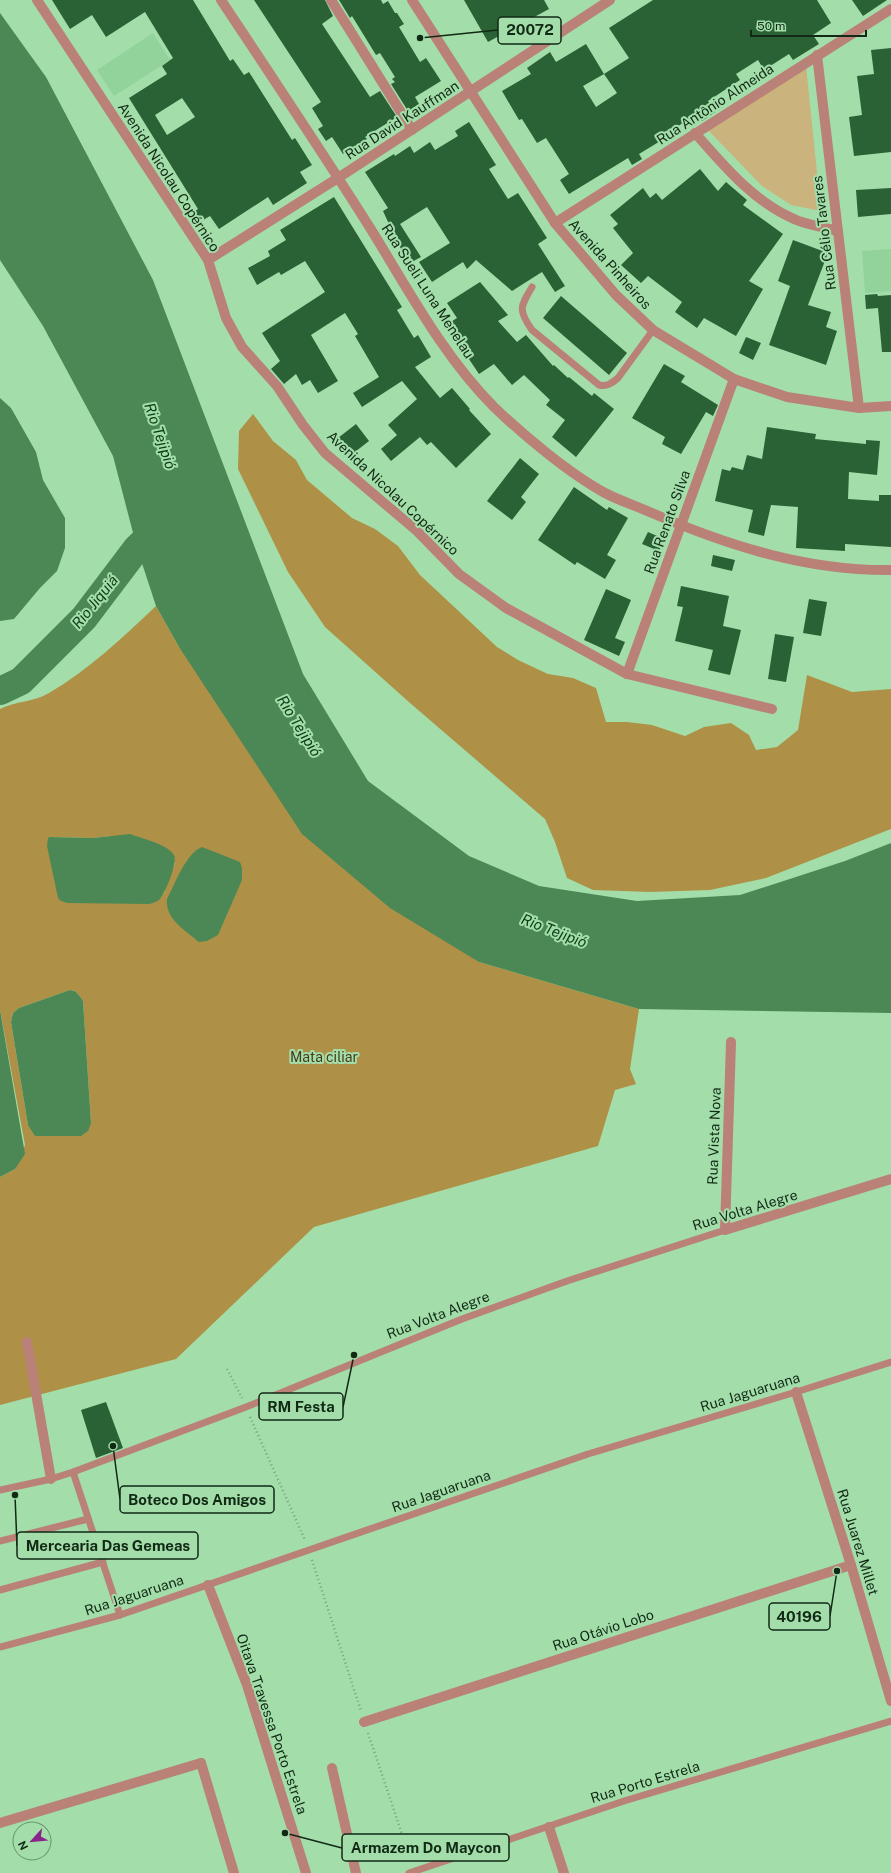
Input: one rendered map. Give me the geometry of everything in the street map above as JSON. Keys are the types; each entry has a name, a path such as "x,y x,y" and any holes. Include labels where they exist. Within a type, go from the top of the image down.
{"street":[{"name":"Avenida Nicolau Copérnico","path":"37,0 208,260 226,318 242,347 277,386 303,425 326,453 417,531 459,574 506,608 627,674 772,709"},
{"name":"Rua Sueli Luna Menelau","path":"221,0 338,178 451,357 494,407 567,468 605,493 681,526 748,550 798,562 857,570 891,570"},
{"path":"331,0 412,130"},
{"name":"Avenida Pinheiros","path":"412,0 555,223 616,295 652,330 734,379 787,397 859,408 891,406"},
{"name":"Rua David Kauffman","path":"208,260 338,178 610,0"},
{"name":"Rua Antônio Almeida","path":"555,223 891,9"},
{"name":"Rua Célio Tavares","path":"817,55 859,408"},
{"path":"695,134 742,184 771,207 795,220 838,231"},
{"name":"Rua Renato Silva","path":"627,674 734,379"},
{"name":"Rua Vista Nova","path":"725,1230 731,1042"},
{"name":"Rua Volta Alegre","path":"725,1230 891,1179"},
{"path":"27,1342 51,1479"},
{"name":"Rua Juarez Millet","path":"796,1392 851,1565 891,1701"},
{"name":"Rua Otávio Lobo","path":"364,1722 851,1565"},
{"name":"Oitava Travessa Porto Estrela","path":"208,1585 247,1685 306,1873"},
{"path":"0,1823 201,1763 234,1873"},
{"path":"332,1768 356,1873"},
{"path":"549,1827 564,1873"}],"lane":[{"path":"532,287 521,305 521,312 532,330 598,385 604,386 611,384 618,378 652,330"},
{"name":"Rua Volta Alegre","path":"0,1490 51,1479 73,1472 246,1407 462,1319 567,1281 725,1230"},
{"name":"Rua Jaguaruana","path":"0,1647 120,1615 588,1454 891,1362"},
{"path":"73,1472 120,1615"},
{"path":"0,1541 88,1519"},
{"path":"0,1590 103,1562"},
{"name":"Rua Porto Estrela","path":"411,1872 624,1801 891,1721"}],"path":[{"path":"227,1369 246,1407 309,1550 411,1872"}],"shaded area":[{"path":"153,33 170,60 114,96 97,70"},
{"path":"806,66 821,211 791,205 762,186 706,128"},
{"path":"891,249 891,291 865,293 862,251"}],"green space":[{"path":"253,414 273,441 296,460 307,480 352,518 375,529 398,546 420,575 497,647 518,660 548,674 573,678 596,688 606,722 627,722 652,725 685,736 704,727 731,723 749,735 756,750 777,747 798,730 807,675 852,692 891,689 891,829 766,878 710,890 650,892 593,890 567,878 555,842 545,819 410,703 325,627 288,572 238,469 239,431"},
{"name":"Mata ciliar","path":"156,606 179,647 479,962 639,1009 630,1069 636,1084 615,1090 598,1146 314,1227 176,1359 0,1405 0,1177 15,1169 25,1145 0,1010 0,709 12,704 43,696 64,684 118,641","holes":["113,836 175,863 164,893 160,898 50,837 93,838","70,990 76,992 83,1001 91,1123 28,1125 11,1022 13,1013 19,1008"]}],"water":[{"name":"Rio Tejipió","path":"0,13 46,77 153,280 303,674 368,781 469,856 539,886 637,901 740,895 845,861 891,843 891,1013 639,1009 479,962 390,908 302,834 179,647 156,606 137,548 113,456 43,326 0,260"},
{"path":"0,398 11,408 36,452 43,480 65,518 65,548 57,571 40,588 14,619 0,621"},
{"path":"130,834 161,845 171,851 174,855 175,859 173,871 168,885 160,899 149,904 67,903 58,898 47,846 48,838 93,838"},
{"path":"202,847 240,862 242,868 242,880 218,935 207,941 199,942 177,924 169,912 167,899 186,862 196,850"},
{"path":"70,990 76,992 83,1001 91,1123 88,1131 81,1136 35,1136 28,1125 11,1022 13,1013 19,1008"},
{"path":"0,1010 25,1154 15,1169 0,1177"}],"building":[{"path":"52,0 193,0 230,61 233,59 244,75 249,72 292,140 295,138 312,165 300,172 307,183 273,205 268,197 219,229 210,216 198,223 192,213 198,209 129,98 167,74 162,66 173,58 145,12 106,37 92,15 70,29","holes":["182,98 195,117 167,135 155,115"]},
{"path":"254,0 325,0 333,16 322,24 370,97 380,91 397,117 365,137 367,139 343,154 332,137 326,141 318,129 323,126 312,108 321,102"},
{"path":"339,0 381,0 383,4 388,1 404,24 399,27 420,62 426,58 441,81 415,97 419,104 408,111 391,84 395,82 392,79 395,77 380,53 376,55 352,16 350,18"},
{"path":"464,0 544,0 549,9 488,42"},
{"path":"653,0 817,0 831,23 813,35 819,44 793,60 789,54 764,70 758,60 736,74 740,80 708,101 715,112 702,121 697,114 661,137 662,140 639,154 642,159 632,165 628,158 569,194 560,180 569,174 546,138 537,143 522,119 519,120 502,91 531,74 527,68 550,52 556,62 586,44 604,74 629,58 609,28","holes":["604,74 617,93 596,107 583,86"]},
{"path":"852,0 887,0 863,16"},
{"path":"891,48 891,152 854,156 849,117 862,115 857,76 874,74 871,50"},
{"path":"469,122 496,165 489,169 508,199 518,193 547,238 538,244 565,286 555,292 542,272 512,291 476,260 467,269 463,262 432,282 419,262 450,243 427,207 400,224 421,257 408,264 395,236 390,239 384,228 389,224 383,211 388,208 365,172 410,146 414,153 430,142 435,150 458,136 455,131"},
{"path":"700,169 718,191 726,182 747,200 743,205 783,234 749,281 763,289 736,336 704,318 697,328 675,312 682,302 648,276 641,283 621,265 633,253 613,228 618,224 610,215 643,188 650,198 656,193 662,200"},
{"path":"891,188 891,214 858,217 856,190"},
{"path":"334,197 402,307 397,310 414,338 418,335 431,357 415,367 440,398 452,388 470,409 469,410 491,434 456,468 431,442 427,445 420,437 391,461 381,449 397,435 388,425 417,399 402,381 362,407 353,393 379,377 355,336 358,334 345,313 311,335 338,381 318,393 310,380 302,385 296,374 284,384 271,369 280,361 262,333 325,292 305,261 281,275 279,272 257,285 248,268 270,256 268,251 286,240 280,230"},
{"path":"793,240 828,253 808,305 831,312 826,327 837,331 826,365 769,345 790,286 778,281"},
{"path":"480,282 508,315 498,321 517,342 526,335 553,366 554,365 568,378 569,377 592,396 594,393 614,409 576,457 552,437 565,420 546,405 550,400 524,375 512,385 494,364 479,374 446,325 457,318 447,303"},
{"path":"877,294 878,296 891,295 891,352 882,352 878,308 866,309 865,295"},
{"path":"561,296 627,353 609,375 543,318"},
{"path":"746,337 761,343 753,360 739,353"},
{"path":"664,364 685,376 681,382 718,405 713,416 706,412 681,454 662,444 665,437 632,418"},
{"path":"356,424 369,441 351,455 338,438"},
{"path":"767,427 816,434 815,439 866,444 866,440 880,441 877,475 849,472 848,499 879,501 879,495 891,495 891,547 845,544 845,551 796,548 798,507 771,505 764,536 748,532 753,510 715,501 722,469 730,471 732,467 743,470 747,455 762,459"},
{"path":"520,458 539,474 521,497 526,502 512,520 487,501"},
{"path":"574,487 607,510 609,507 628,518 607,555 616,560 605,579 577,562 575,565 538,540"},
{"path":"648,532 664,539 659,551 642,544"},
{"path":"713,555 735,560 732,571 711,566"},
{"path":"681,586 729,596 723,626 741,630 730,675 708,670 713,650 675,641 683,607 677,606"},
{"path":"606,589 631,600 615,638 625,642 619,656 584,640"},
{"path":"809,599 827,602 821,636 803,633"},
{"path":"775,634 794,637 786,682 768,679"},
{"path":"106,1402 123,1448 96,1458 81,1410"}],"waterway":[{"name":"Rio Jiquiá","path":"0,691 21,681 84,618 137,548 165,521"}],"place":[{"name":"20072","path":"420,38"},
{"name":"RM Festa","path":"354,1355"},
{"name":"Boteco Dos Amigos","path":"113,1446"},
{"name":"Mercearia Das Gemeas","path":"15,1495"},
{"name":"40196","path":"837,1571"},
{"name":"Armazem Do Maycon","path":"285,1833"}]}
